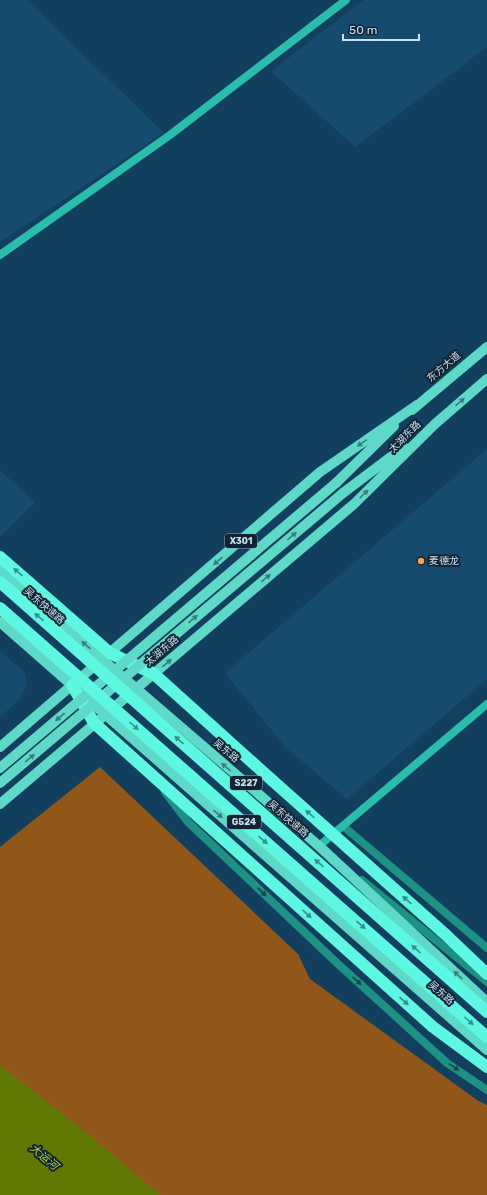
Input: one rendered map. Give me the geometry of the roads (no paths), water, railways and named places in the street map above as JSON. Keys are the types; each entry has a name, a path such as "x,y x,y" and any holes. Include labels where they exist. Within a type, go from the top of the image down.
{"highway":[{"path":"0,556 106,656 154,674 446,935 487,974"},
{"name":"吴东快速路","path":"0,582 487,1012"},
{"name":"G524","path":"0,608 487,1037"},
{"path":"72,685 94,724 216,831 433,1026 487,1067"}],"main road":[{"name":"东方大道","path":"417,405 487,347"},
{"path":"435,424 486,380"},
{"name":"太湖东路","path":"0,768 336,484 417,405"},
{"name":"太湖东路","path":"2,745 320,472 417,405"},
{"name":"太湖东路","path":"0,783 343,493 435,424"},
{"name":"太湖东路","path":"0,804 354,504 435,424"},
{"name":"吴东路","path":"0,569 106,656 136,689 319,846 487,1002"},
{"name":"吴东路","path":"0,622 487,1050"}],"street":[{"path":"0,255 170,135 346,0"},
{"path":"487,704 319,846 487,982"},
{"path":"149,772 188,822 337,964 447,1063 487,1090"},
{"path":"343,826 487,948"}],"water":[{"name":"大运河","path":"0,1065 83,1130 161,1195 0,1195"}],"place":[{"name":"麦德龙","path":"421,561"}]}
